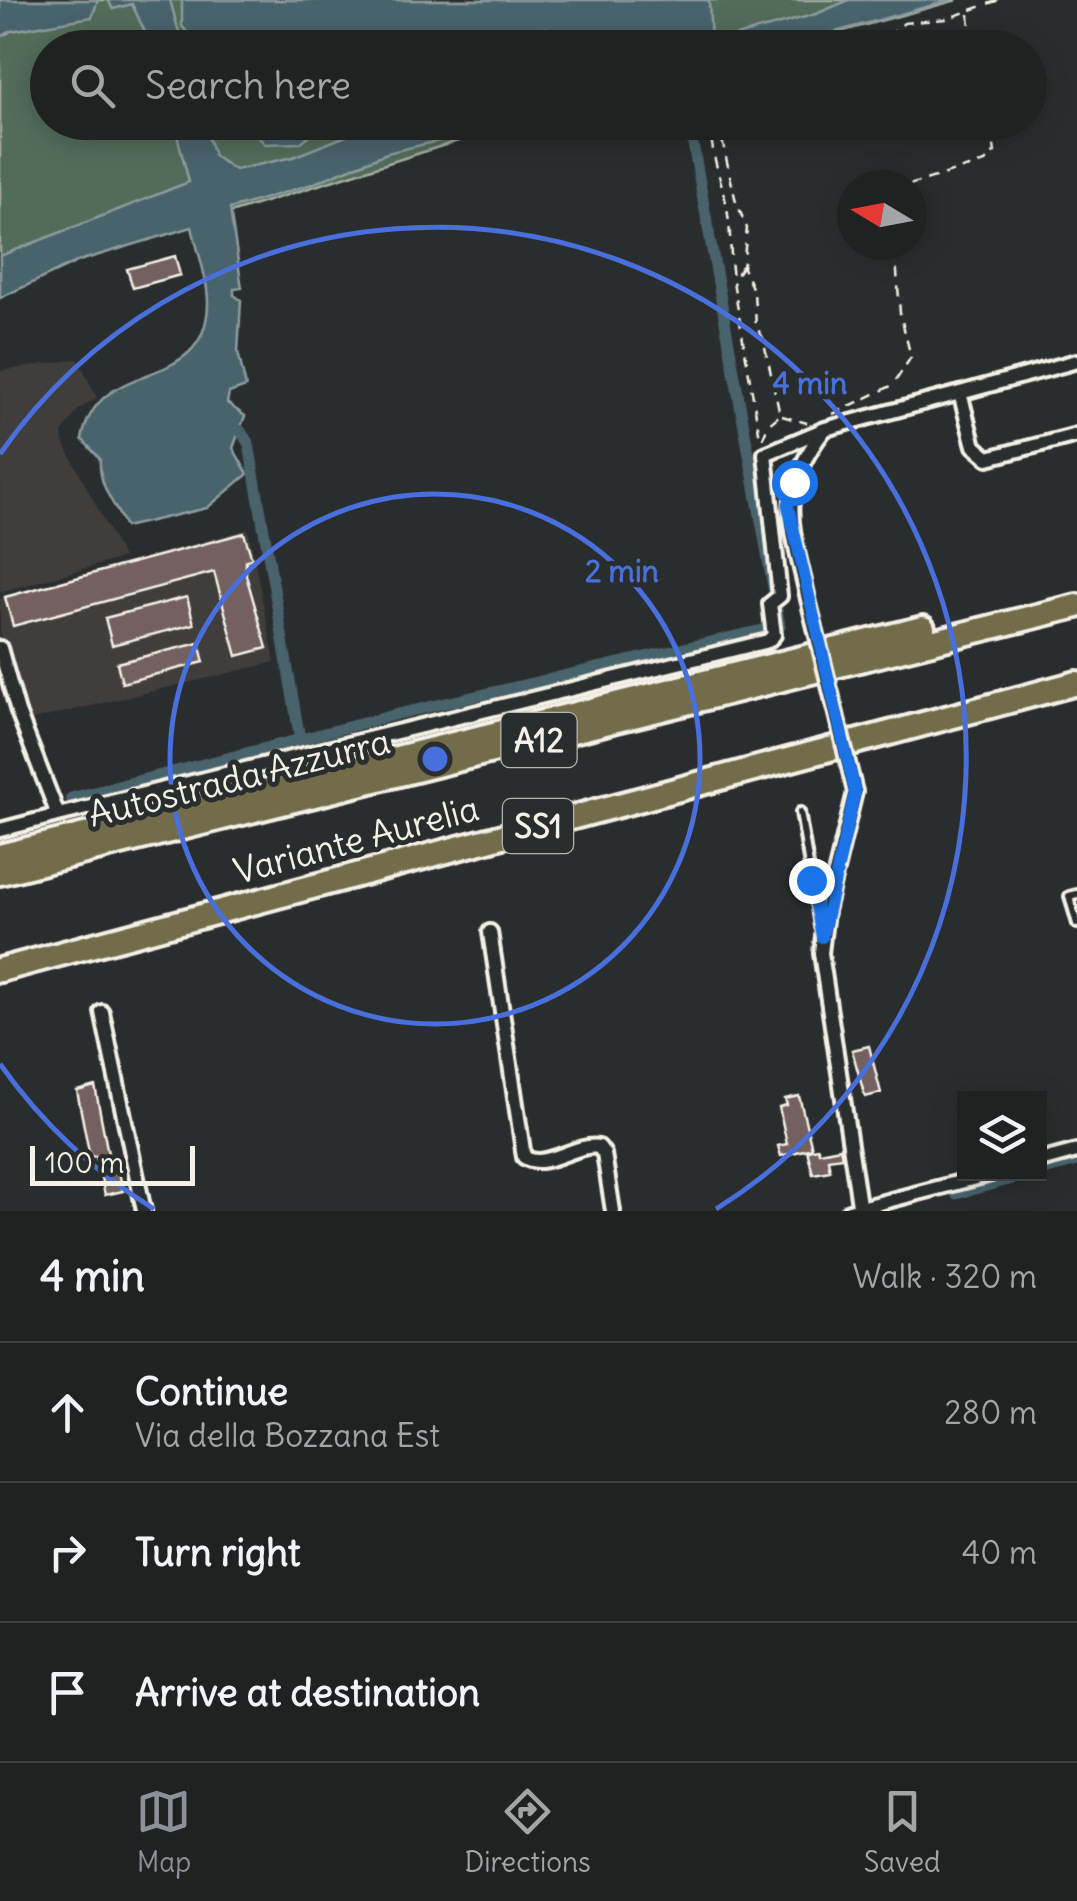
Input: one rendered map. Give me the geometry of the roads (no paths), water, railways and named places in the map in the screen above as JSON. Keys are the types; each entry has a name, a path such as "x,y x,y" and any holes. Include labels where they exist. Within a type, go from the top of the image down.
{"highway":[{"name":"Autostrada Azzurra","path":"0,856 1077,590"},
{"name":"Autostrada Azzurra","path":"0,873 1077,606"},
{"name":"Variante Aurelia","path":"0,956 1077,670"},
{"name":"Variante Aurelia","path":"0,970 1077,683"}],"street":[{"path":"0,830 758,644 773,628 776,598 765,454 824,423 960,393 1077,361"},
{"path":"960,393 974,446 988,458 1077,434"},
{"path":"824,423 802,458 788,506 855,792 822,937 856,1210 966,1181"},
{"path":"0,648 58,815"},
{"path":"490,932 524,1157 539,1162 589,1146 598,1147 604,1154 613,1211"},
{"path":"102,1012 144,1211"},
{"path":"1047,1159 1077,1151"}],"lane":[{"path":"800,812 822,937"},
{"path":"1077,894 1069,896 1077,924"}],"water":[{"path":"0,0 98,0 92,17 11,31 0,38"},
{"path":"108,0 170,0 178,30 144,30 132,4 113,9"},
{"path":"182,0 709,0 710,30 185,30"},
{"path":"849,0 951,0 842,30 758,30"},
{"path":"178,140 209,140 214,156 235,170 293,157 336,140 442,140 387,153 312,184 230,209 242,288 234,289 234,295 241,300 238,352 246,387 229,393 227,403 245,416 233,448 248,474 207,508 125,527 104,486 100,459 82,439 92,412 108,394 190,352 203,332 208,294 192,227 79,261 0,298 0,256 189,182"},
{"path":"261,140 304,140 300,143 265,144"}],"waterway":[{"path":"71,798 398,714 780,626 692,140"},
{"path":"240,430 249,444 300,739"},
{"path":"1047,1169 1077,1161"},
{"path":"956,1194 1005,1181"}]}
